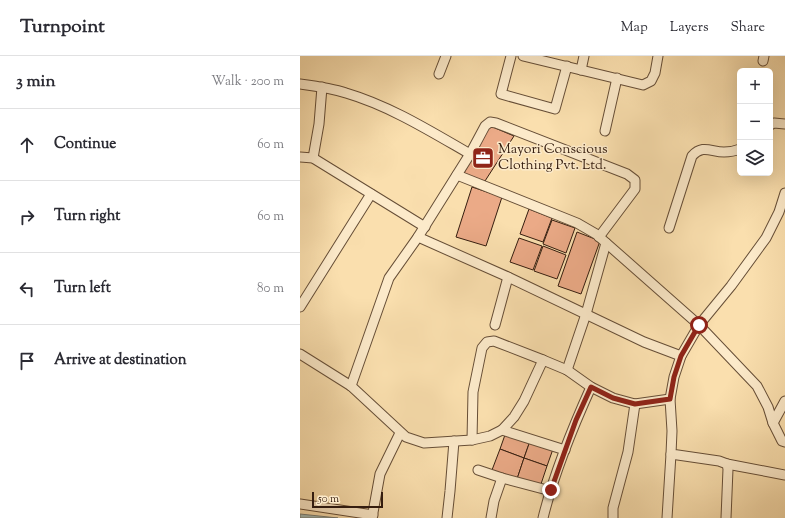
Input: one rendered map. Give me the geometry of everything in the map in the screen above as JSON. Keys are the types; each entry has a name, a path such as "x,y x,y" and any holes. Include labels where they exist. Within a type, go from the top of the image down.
{"street":[{"path":"439,74 446,56"},
{"path":"511,56 501,94 555,110 566,66"},
{"path":"523,56 643,85 651,81 655,72 658,56"},
{"path":"581,70 584,56"},
{"path":"605,131 617,78"},
{"path":"300,84 322,87 346,93 383,107 419,125 470,154"},
{"path":"313,158 319,124 322,87"},
{"path":"351,386 389,278 418,237 470,154 485,126 490,122 627,174 635,180 635,189 603,240 586,314 567,370"},
{"path":"773,124 785,124"},
{"path":"669,228 692,156 697,150 705,149 723,152 733,152 737,150"},
{"path":"300,158 313,158 425,226"},
{"path":"457,175 577,223 603,240 699,325 757,386 768,407 773,423 782,441 785,442"},
{"path":"667,518 672,431 670,399 674,377 681,356 699,325 752,259 782,214 785,193"},
{"path":"300,307 371,194"},
{"path":"418,237 508,277 644,342 681,356"},
{"path":"495,325 508,277"},
{"path":"472,440 472,392 482,348 487,342 494,341 567,370 591,387 613,398 635,404 670,399"},
{"path":"300,354 351,386 406,438 424,443 472,440 490,436 502,430 514,417 524,401 543,360"},
{"path":"543,518 565,450 576,420 591,387"},
{"path":"773,423 785,401"},
{"path":"613,518 613,508 628,452 635,404"},
{"path":"502,430 565,450"},
{"path":"300,504 373,516 380,474 400,433"},
{"path":"446,518 454,441"},
{"path":"671,454 719,461 727,464 785,475"},
{"path":"726,518 727,464"},
{"path":"478,470 502,478 551,490"},
{"path":"491,518 494,501 502,478"}],"water":[{"path":"300,514 338,518 300,518"}],"building":[{"path":"488,125 514,136 485,181 463,175"},
{"path":"472,187 502,197 486,246 456,237"},
{"path":"529,209 552,218 543,242 520,234"},
{"path":"552,220 575,228 566,253 543,244"},
{"path":"577,232 600,241 581,294 558,286"},
{"path":"519,238 542,246 533,270 510,262"},
{"path":"543,246 566,255 557,279 534,271"},
{"path":"506,432 530,441 524,458 500,449"},
{"path":"530,441 553,449 547,466 524,458"},
{"path":"500,449 524,458 517,479 492,470"},
{"path":"524,458 547,466 540,487 517,479"}],"place":[{"name":"Mayori Conscious Clothing Pvt. Ltd.","path":"483,158"}],"route":[{"path":"551,490 576,420 591,387 613,398 635,404 670,399 674,377 681,356 699,325"}]}
